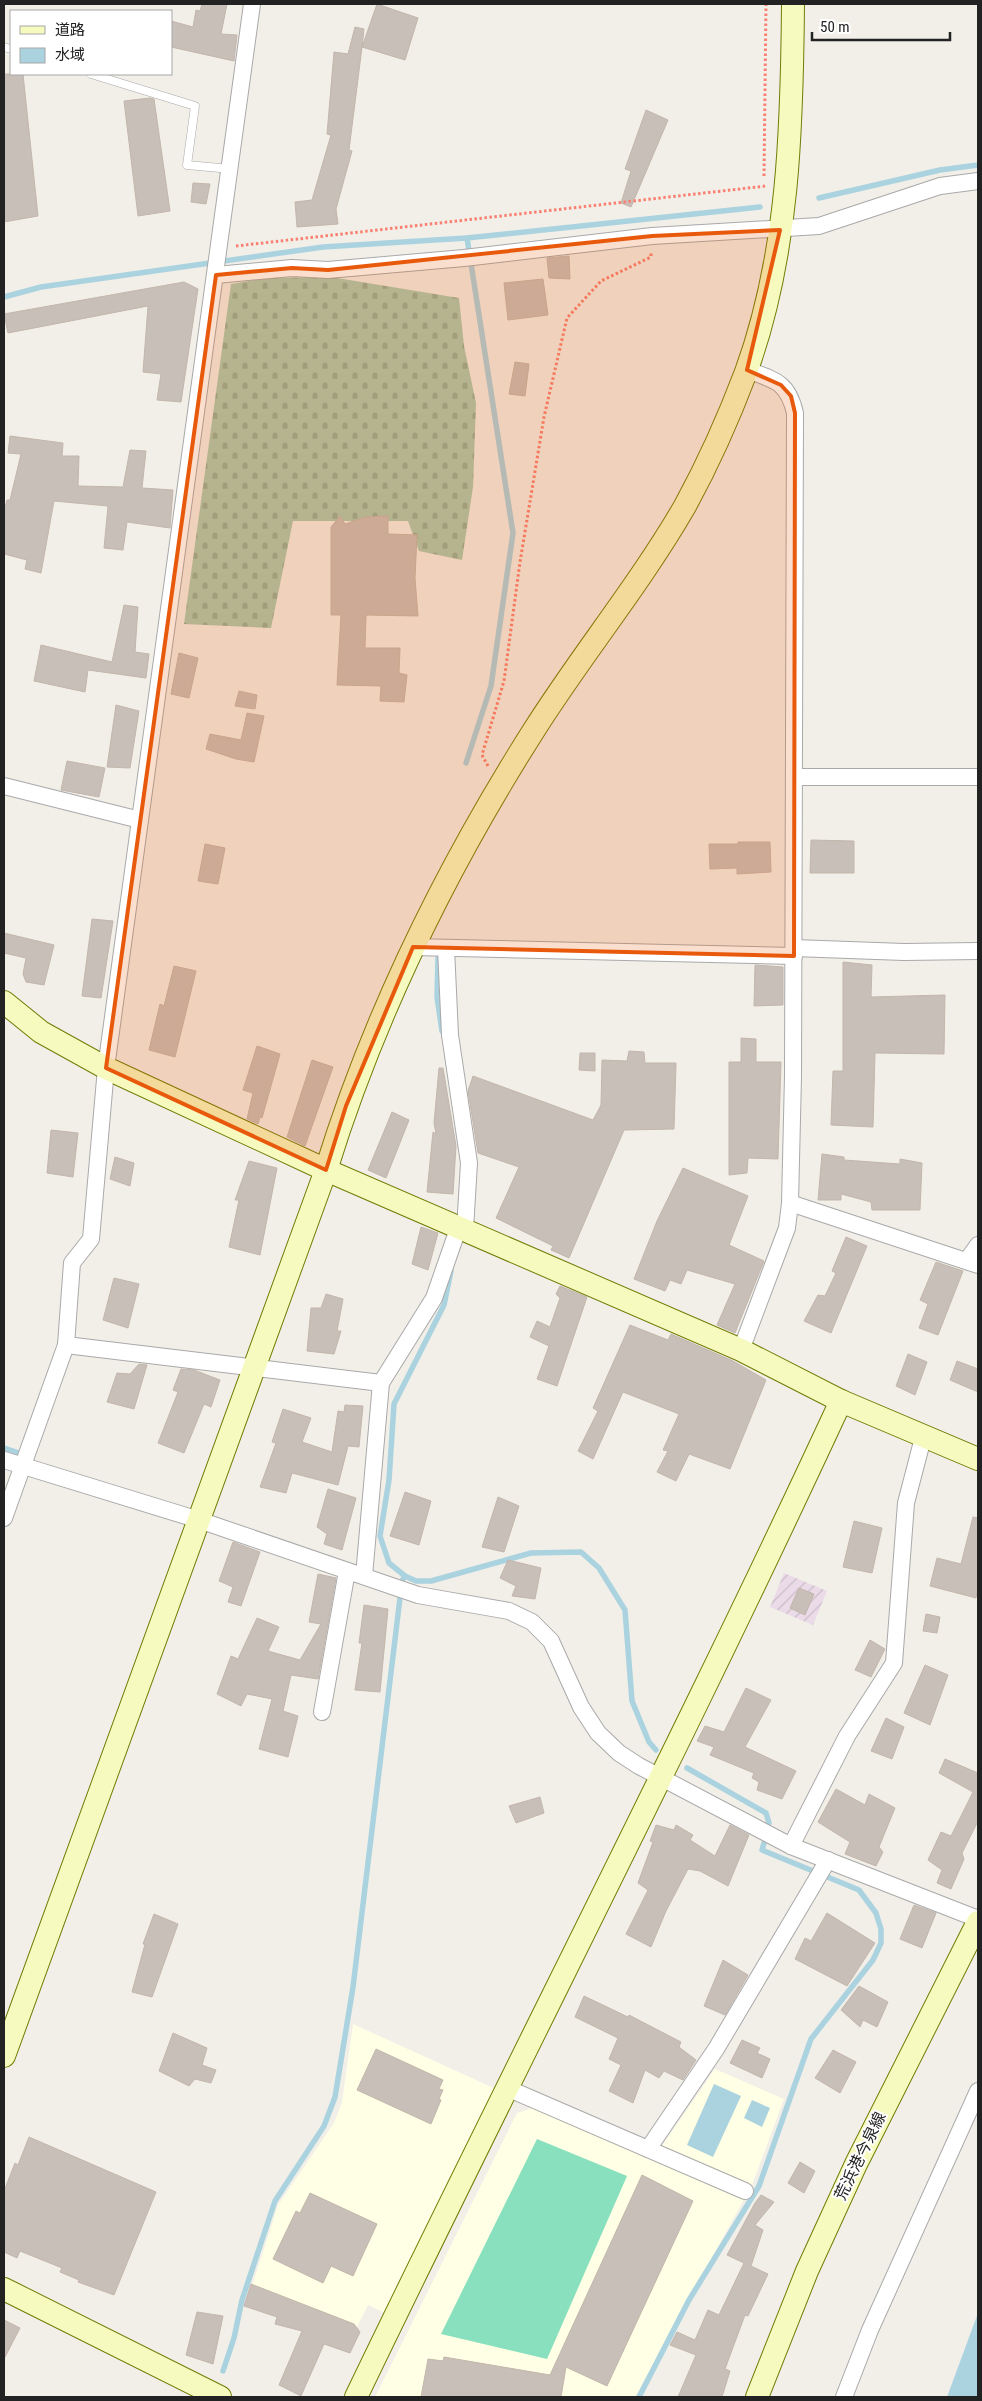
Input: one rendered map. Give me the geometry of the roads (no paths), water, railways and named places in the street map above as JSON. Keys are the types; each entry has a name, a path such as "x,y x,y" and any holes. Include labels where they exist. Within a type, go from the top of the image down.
{"street":[{"path":"4,1518 24,1467 66,1345 72,1263 90,1239 106,1068 220,249 252,4"},
{"path":"4,2056 326,1170 346,1106 413,947 498,787 536,726 685,505 708,459 747,370 763,310 780,230 787,182 792,107 793,4"},
{"path":"216,272 292,268 328,270 464,258 652,236 780,230 820,226 940,186 978,181"},
{"path":"741,1350 787,1228 790,1204 794,952 795,413 791,396 781,385 747,370"},
{"path":"794,777 978,777"},
{"path":"4,786 140,820"},
{"path":"413,947 446,956 978,951"},
{"path":"364,1576 381,1383 434,1298 462,1228 469,1163 450,1035 446,956"},
{"path":"5,1004 41,1032 106,1068 326,1170 741,1350 841,1401 978,1458"},
{"path":"790,1204 973,1262 978,1245"},
{"path":"66,1345 381,1383"},
{"path":"356,2397 507,2088 600,1904 841,1401"},
{"path":"791,1846 847,1736 894,1663 906,1503 924,1434"},
{"path":"4,1460 198,1520 418,1595 509,1611 532,1622 551,1641 581,1707 598,1733 619,1753 660,1777 791,1846 823,1869 978,1921"},
{"path":"322,1712 347,1571"},
{"path":"648,2149 716,2050 823,1869"},
{"name":"荒浜港今泉線","path":"757,2397 807,2271 856,2164 978,1921"},
{"path":"507,2088 745,2191"},
{"path":"844,2397 870,2330 978,2091"},
{"path":"4,2289 220,2397"}],"lane":[{"path":"94,75 196,106 187,165 230,169"}],"water":[{"path":"714,2084 741,2096 713,2157 687,2145"},
{"path":"752,2100 770,2108 762,2127 744,2118"},
{"path":"978,2313 978,2397 947,2397"}],"waterway":[{"path":"819,198 940,170 978,165"},
{"path":"4,297 41,287 323,247 467,238 760,207"},
{"path":"466,763 491,686 513,533 467,238"},
{"path":"438,958 437,997 442,1031"},
{"path":"403,1579 405,1576 389,1563 380,1536 389,1480 394,1404 444,1305 451,1271"},
{"path":"4,1448 19,1453"},
{"path":"405,1576 416,1581 431,1581 531,1553 581,1552 599,1568 625,1610 632,1701 649,1742 656,1750"},
{"path":"223,2371 234,2338 242,2300 275,2201 324,2126 335,2097 353,1987 400,1598"},
{"path":"687,1768 766,1813 769,1823"},
{"path":"639,2397 689,2300 759,2186 811,2039 873,1960 881,1943 881,1929 876,1913 859,1890 762,1850 764,1843"}]}
